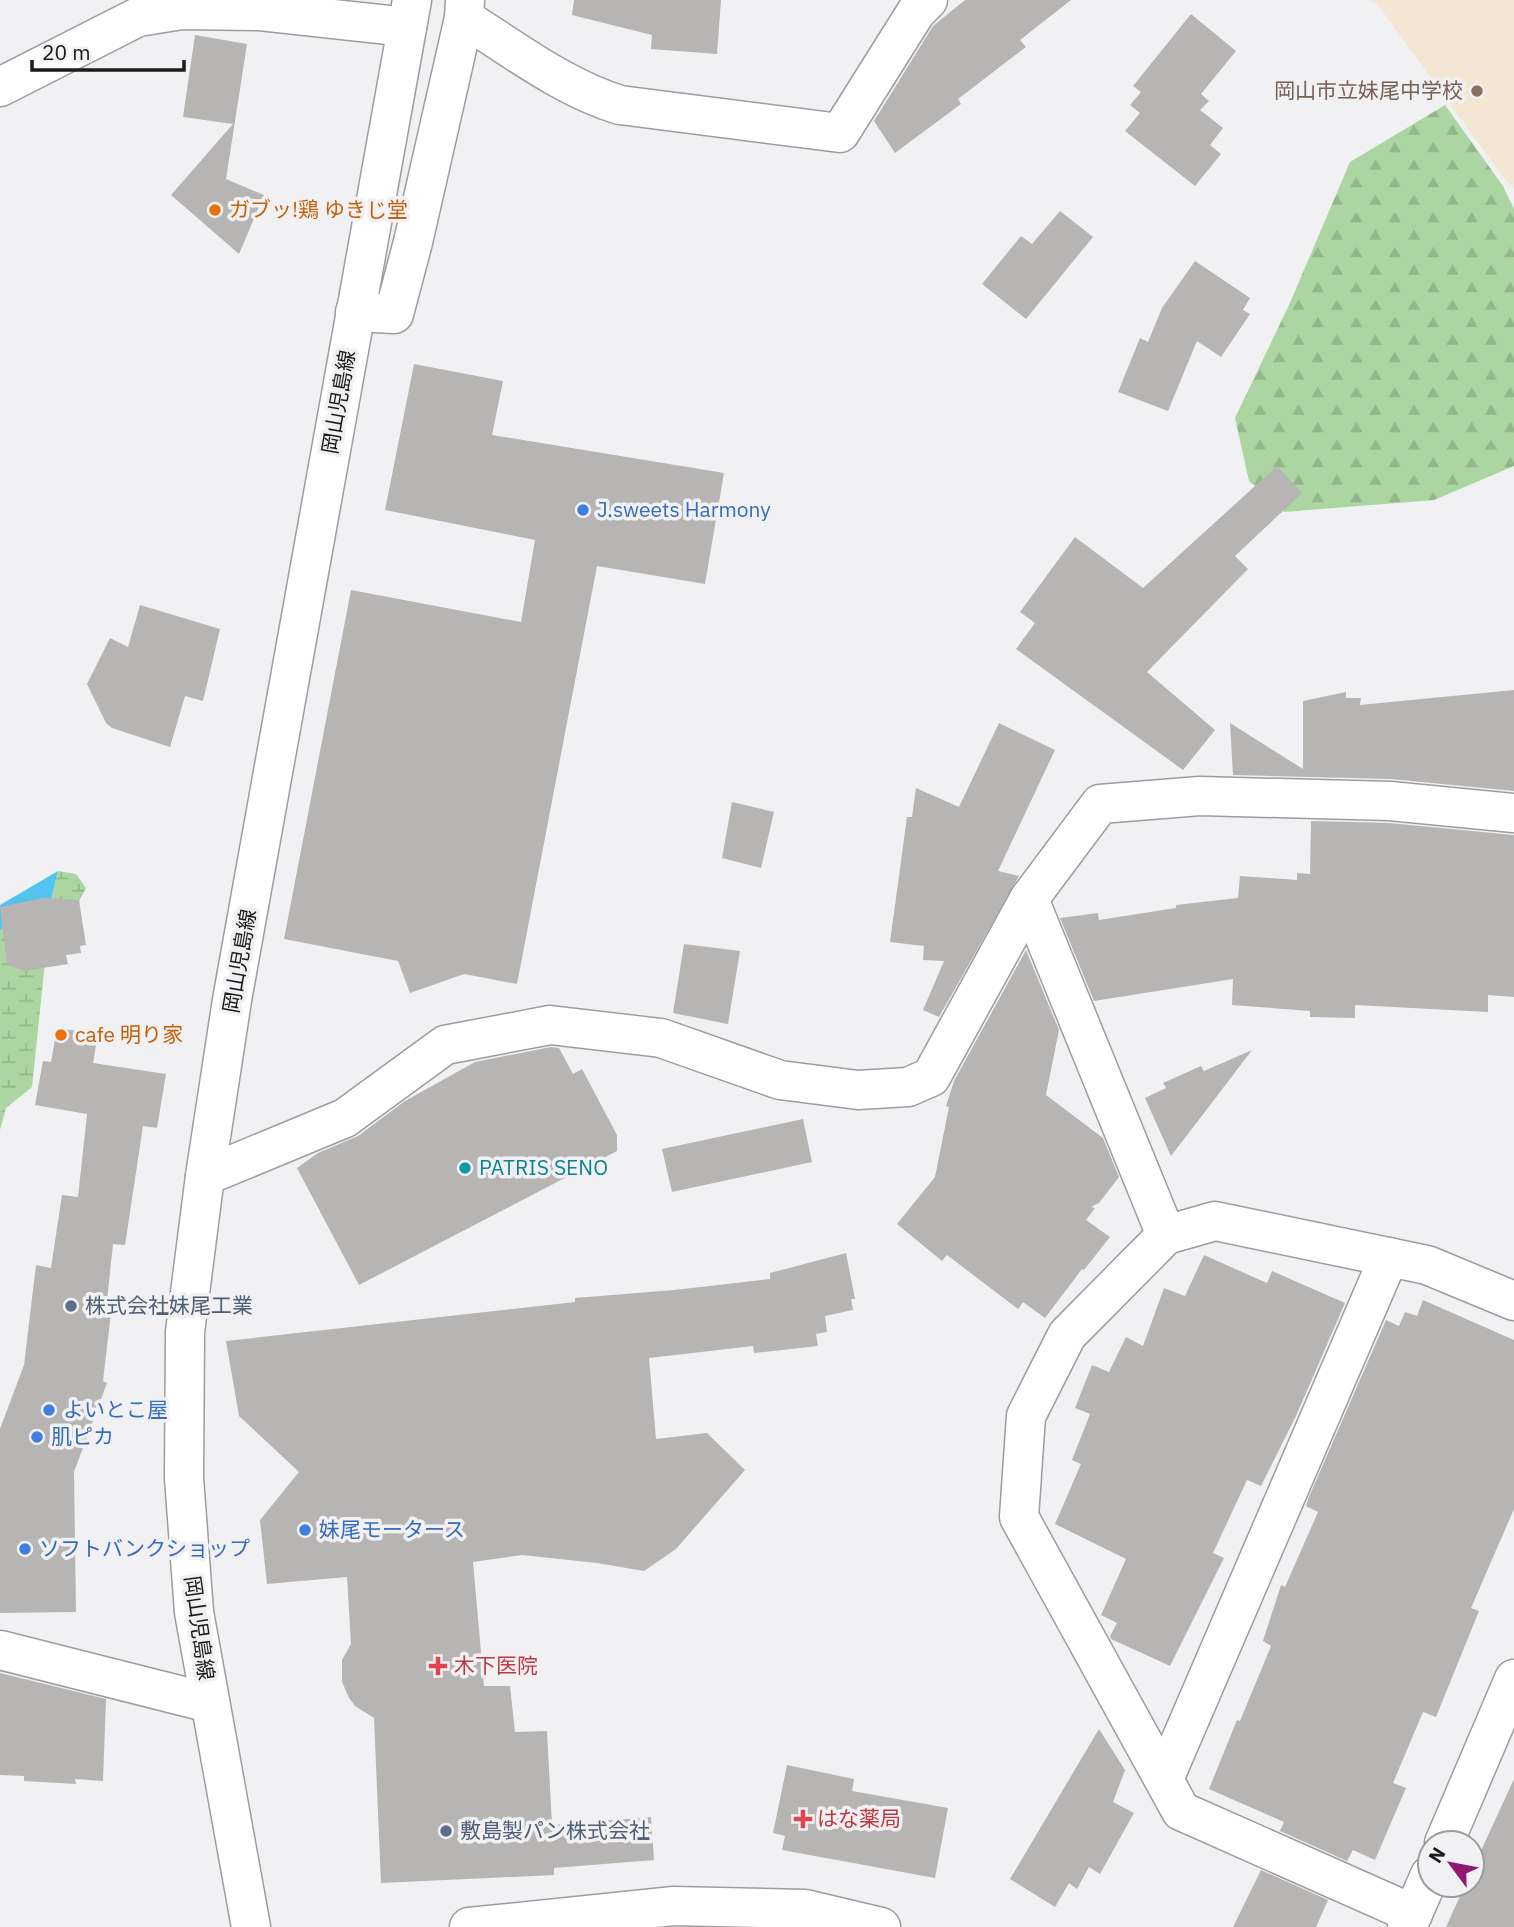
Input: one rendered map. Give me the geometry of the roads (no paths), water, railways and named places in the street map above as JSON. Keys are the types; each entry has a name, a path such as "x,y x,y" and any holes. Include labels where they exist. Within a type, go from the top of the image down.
{"street":[{"path":"355,312 394,314 413,242 464,9 545,69 605,100 840,133 916,12 928,0"},
{"path":"0,87 138,17 182,10 409,13"},
{"name":"岡山児島線","path":"251,1927 194,1612 184,1478 186,1332 205,1176 232,1000 409,13"},
{"path":"205,1176 345,1118 445,1045 550,1026 662,1038 780,1080 858,1090 908,1087 931,1077 1029,899 1100,804 1200,796 1390,801 1514,813"},
{"path":"1029,899 1166,1235"},
{"path":"1419,1899 1410,1920 1181,1811 1019,1517 1026,1416 1067,1335 1166,1235 1215,1221 1427,1265 1514,1301"},
{"path":"1164,1779 1389,1257"},
{"path":"0,1650 210,1703"},
{"path":"1450,1829 1514,1679"},
{"path":"469,1927 674,1906 805,1909 881,1927"}],"water":[{"path":"58,871 51,900 0,930 0,905"}],"place":[{"name":"岡山市立妹尾中学校","path":"1477,91"},
{"name":"ガブッ!鶏 ゆきじ堂","path":"215,210"},
{"name":"J.sweets Harmony","path":"583,510"},
{"name":"cafe 明り家","path":"61,1035"},
{"name":"PATRIS SENO","path":"465,1168"},
{"name":"株式会社妹尾工業","path":"71,1306"},
{"name":"よいとこ屋","path":"49,1410"},
{"name":"肌ピカ","path":"37,1437"},
{"name":"妹尾モータース","path":"305,1530"},
{"name":"ソフトバンクショップ","path":"25,1549"},
{"name":"木下医院","path":"438,1666"},
{"name":"はな薬局","path":"803,1819"},
{"name":"敷島製パン株式会社","path":"446,1831"}]}
